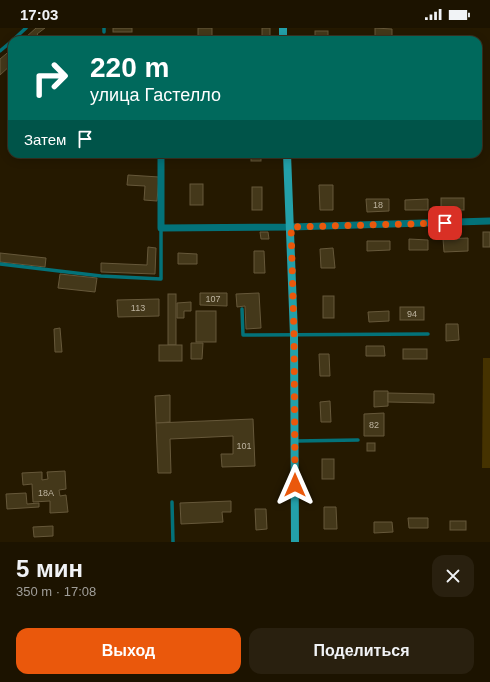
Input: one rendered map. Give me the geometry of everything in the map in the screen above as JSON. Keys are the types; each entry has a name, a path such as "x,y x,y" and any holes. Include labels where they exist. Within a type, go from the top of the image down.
{"street":[{"path":"161,158 161,228 291,227 490,221"},
{"path":"287,158 294,335 296,442 295,542"}],"lane":[{"path":"17,36 26,28"},
{"path":"0,52 8,44"},
{"path":"0,264 101,276 161,278 161,228"},
{"path":"242,309 243,335 428,334"},
{"path":"296,442 358,440"},
{"path":"172,502 173,542"}],"shaded area":[{"path":"483,358 490,358 490,468 482,468"}],"building":[{"path":"36,28 45,28 37,34 39,36 27,36"},
{"path":"113,28 132,28 132,32 113,32"},
{"path":"198,28 212,28 212,36 198,36"},
{"path":"262,28 270,28 270,36 262,36"},
{"path":"375,28 392,29 392,36 375,36"},
{"path":"315,31 328,31 328,36 315,36"},
{"path":"8,52 8,68 0,75 0,59"},
{"path":"251,158 261,158 261,161 251,161"},
{"path":"128,175 159,177 157,201 144,200 145,186 127,185"},
{"path":"190,184 203,184 203,205 190,205"},
{"path":"319,185 333,185 333,210 320,210"},
{"path":"252,187 262,187 262,210 252,210"},
{"path":"441,198 464,198 464,210 441,210"},
{"path":"366,199 389,199 389,211 367,212"},
{"path":"428,199 428,210 405,210 405,200"},
{"path":"260,232 268,232 269,239 261,239"},
{"path":"483,232 490,232 490,247 483,247"},
{"path":"468,238 468,251 444,252 443,239"},
{"path":"409,239 428,240 428,250 409,250"},
{"path":"367,241 390,241 390,250 367,251"},
{"path":"148,247 156,248 155,274 101,272 101,263 147,265"},
{"path":"333,248 335,268 321,268 320,249"},
{"path":"254,251 264,251 265,273 254,273"},
{"path":"0,253 46,258 45,267 0,262"},
{"path":"178,253 197,254 197,264 178,264"},
{"path":"60,274 97,278 95,292 58,288"},
{"path":"200,293 227,293 227,306 200,305"},
{"path":"259,293 261,328 246,329 245,306 237,307 236,294"},
{"path":"168,294 176,294 176,345 168,345"},
{"path":"323,296 334,296 334,318 323,318"},
{"path":"159,299 159,316 118,317 117,300"},
{"path":"191,302 191,311 184,311 184,318 177,318 177,303"},
{"path":"400,307 424,307 424,320 400,320"},
{"path":"196,311 216,311 216,342 196,342"},
{"path":"389,311 389,321 369,322 368,312"},
{"path":"446,324 458,324 459,340 446,341"},
{"path":"60,328 62,352 55,352 54,329"},
{"path":"191,343 203,343 202,359 191,359"},
{"path":"159,345 182,345 182,361 159,361"},
{"path":"366,346 384,346 385,356 366,356"},
{"path":"403,349 427,349 427,359 403,359"},
{"path":"319,354 329,354 330,376 320,376"},
{"path":"374,391 388,391 388,406 374,407"},
{"path":"388,393 434,394 434,403 388,402"},
{"path":"170,395 170,422 156,423 155,396"},
{"path":"330,401 331,422 321,422 320,402"},
{"path":"384,413 384,436 364,436 364,414"},
{"path":"253,419 255,466 222,467 221,454 233,454 233,436 170,439 171,473 158,473 156,423"},
{"path":"367,443 375,443 375,451 367,451"},
{"path":"322,459 334,459 334,479 322,479"},
{"path":"65,471 66,489 59,490 60,496 66,495 68,512 50,513 50,501 33,502 32,484 23,485 22,473 42,472 42,480 48,479 47,472"},
{"path":"26,493 27,504 39,503 39,507 7,509 6,494"},
{"path":"231,501 231,512 222,512 223,522 181,524 180,503"},
{"path":"324,507 336,507 337,529 324,529"},
{"path":"255,509 266,509 267,529 256,530"},
{"path":"408,518 428,518 428,528 409,528"},
{"path":"450,521 466,521 466,530 450,530"},
{"path":"374,522 392,522 393,532 374,533"},
{"path":"53,526 53,536 34,537 33,527"}],"route":[{"path":"295,485 296,442 291,227 445,223"}]}
